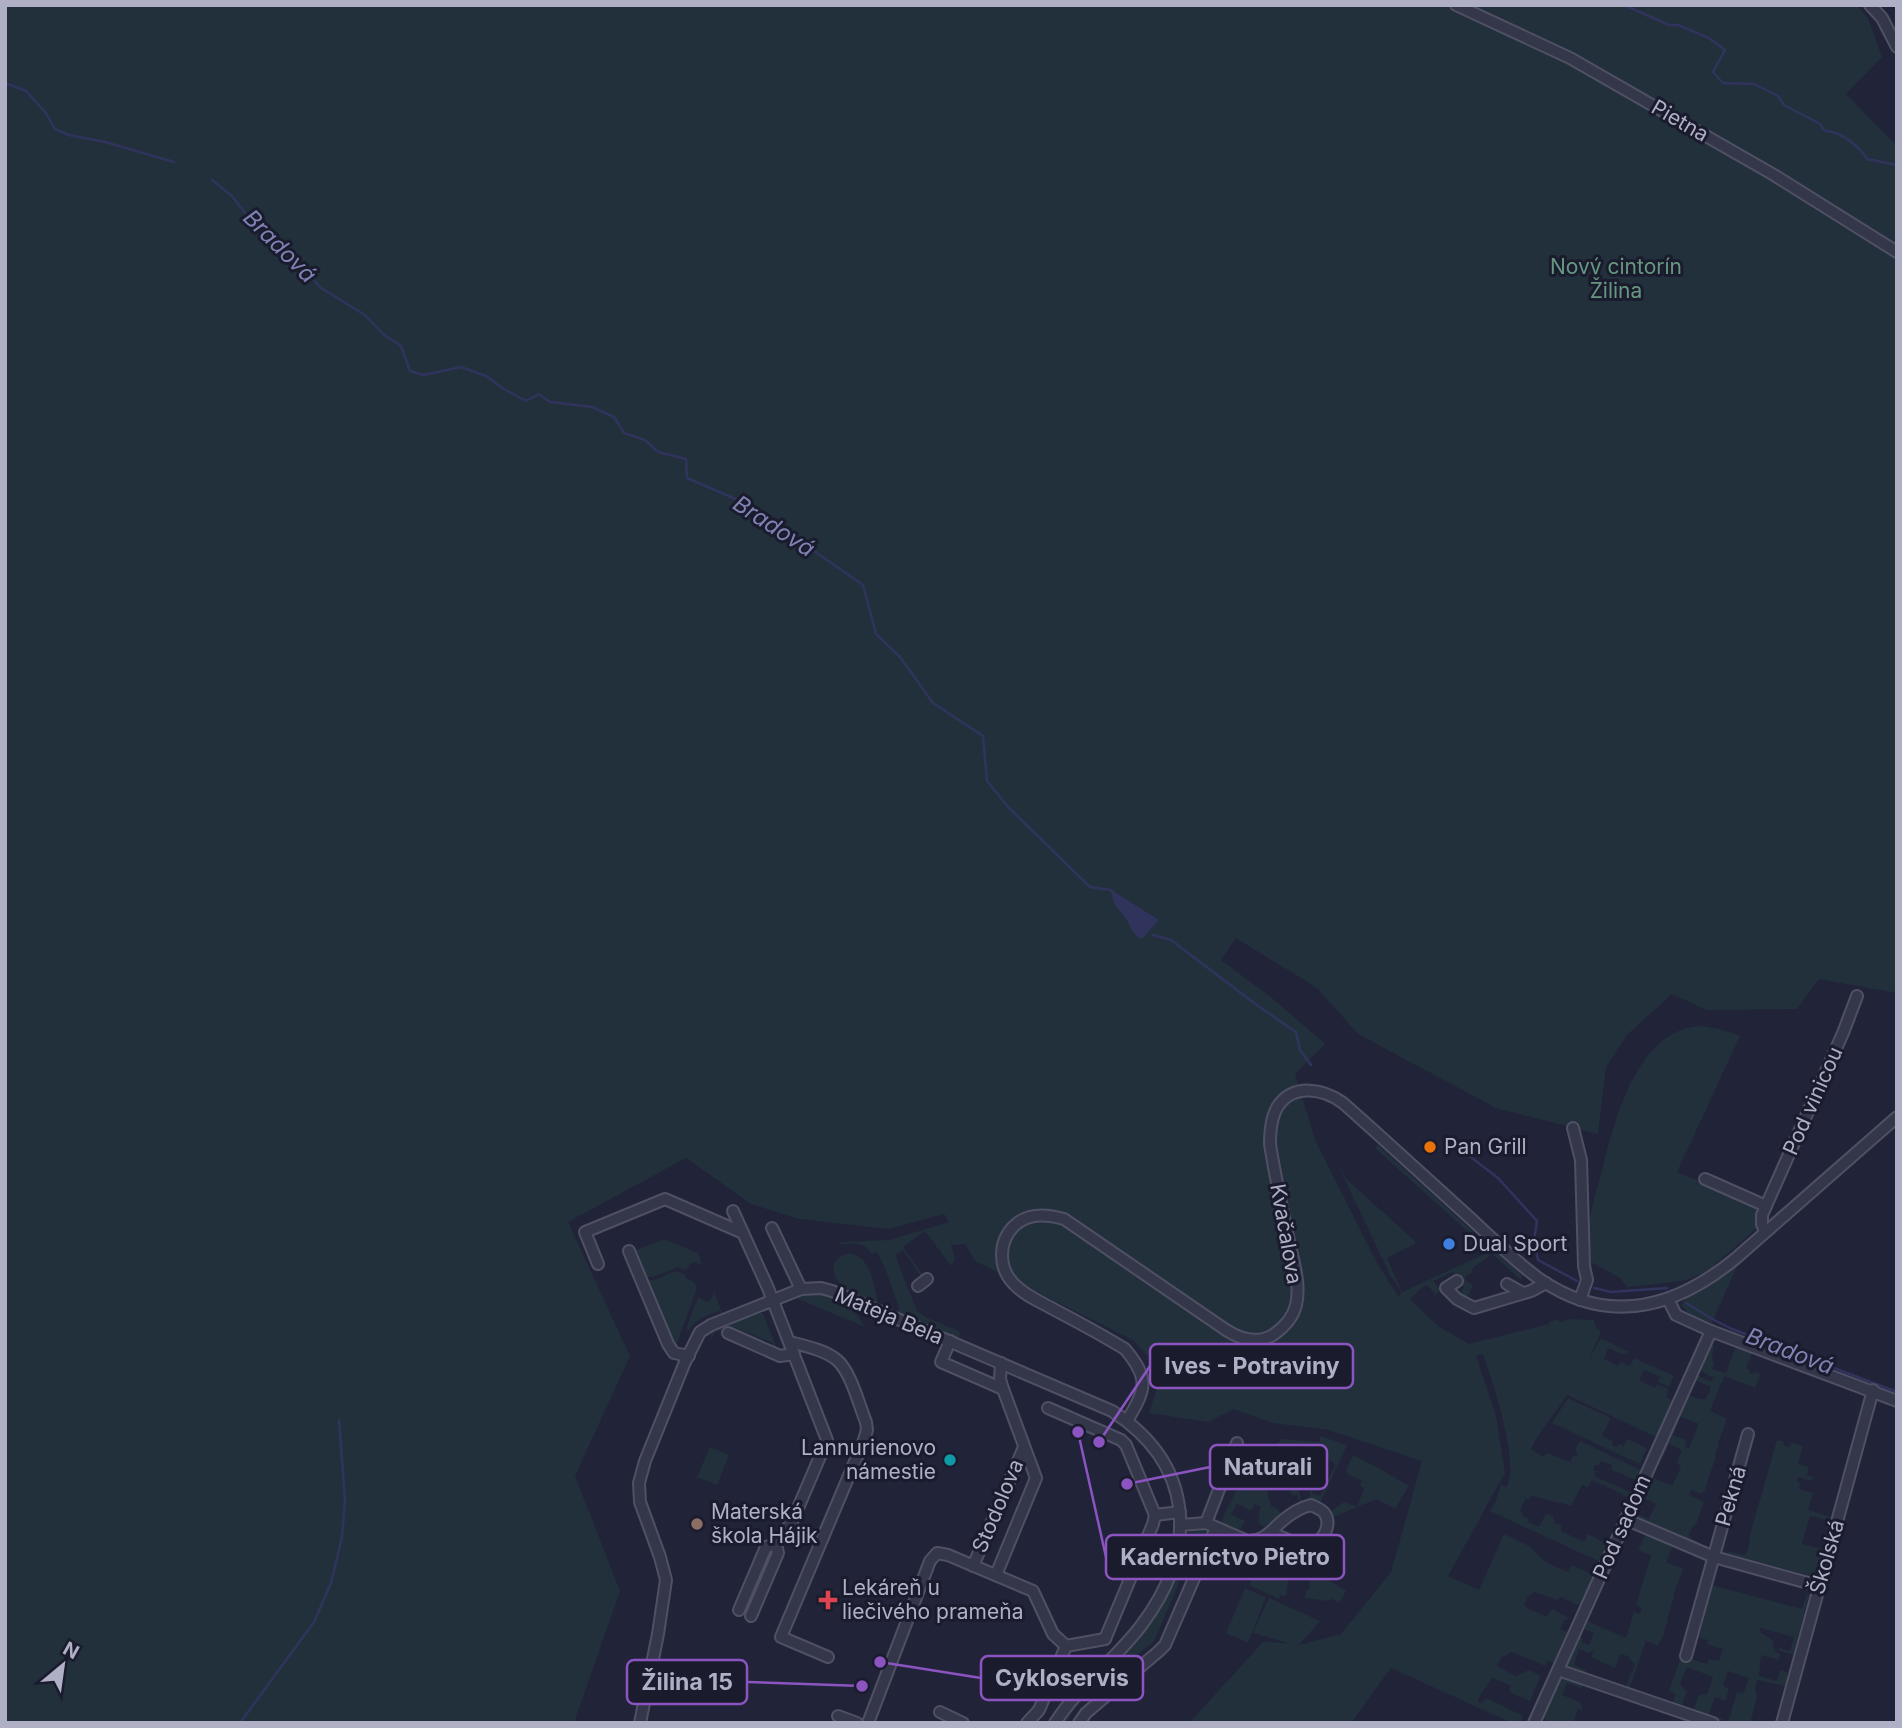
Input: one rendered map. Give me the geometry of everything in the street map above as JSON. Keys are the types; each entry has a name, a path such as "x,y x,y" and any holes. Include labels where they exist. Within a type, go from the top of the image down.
{"street":[{"name":"Pietna","path":"1455,5 1570,58 1774,175 1897,252"},
{"path":"1870,5 1882,18 1897,47"},
{"name":"Pod vinicou","path":"1765,1232 1762,1215 1857,996"},
{"name":"Kvačalova","path":"1127,1421 1140,1399 1141,1370 1125,1349 1027,1295 1012,1282 1003,1268 1002,1259 1008,1233 1018,1222 1031,1216 1047,1215 1064,1219 1234,1335 1250,1339 1266,1338 1286,1324 1296,1303 1295,1273 1270,1144 1271,1126 1279,1106 1298,1092 1321,1092 1343,1103 1502,1248 1546,1283 1580,1300 1602,1306 1622,1307 1646,1305 1668,1299 1709,1279 1897,1117"},
{"path":"1573,1128 1581,1160 1584,1266 1587,1277 1580,1300"},
{"path":"1706,1179 1766,1206"},
{"path":"598,1264 586,1232 665,1199 743,1233"},
{"path":"733,1211 773,1300 827,1440 792,1522 776,1544 766,1547 739,1610"},
{"path":"772,1228 801,1289"},
{"path":"629,1251 668,1344 674,1353 689,1356"},
{"path":"1457,1281 1446,1288 1474,1308 1546,1283"},
{"path":"1507,1284 1523,1293"},
{"name":"Mateja Bela","path":"640,1723 666,1580 640,1502 639,1483 645,1461 683,1367 700,1332 711,1325 801,1289 821,1288 1112,1411 1144,1435 1162,1459 1175,1487 1180,1512 1178,1548 1170,1578 1142,1625 1077,1694 1055,1723"},
{"path":"1668,1299 1676,1315 1711,1331 1897,1401"},
{"name":"Pod sadom","path":"1534,1723 1711,1331"},
{"path":"728,1333 780,1356 794,1354"},
{"path":"950,1341 941,1363 1003,1389"},
{"path":"790,1342 830,1355 839,1361 845,1369 867,1430 781,1637 828,1657"},
{"name":"Stodolova","path":"996,1575 1036,1478 1003,1389 1000,1379 1001,1363"},
{"name":"Školská","path":"1782,1723 1873,1390"},
{"path":"1065,1416 1074,1394"},
{"path":"1048,1408 1117,1437 1126,1444 1155,1515 1105,1639"},
{"name":"Pekná","path":"1686,1656 1748,1434"},
{"path":"1079,1723 1086,1713 1165,1645 1211,1526 1237,1443"},
{"name":"Stodolova","path":"973,1566 1024,1447"},
{"path":"1180,1525 1211,1526 1254,1542 1271,1533 1280,1522 1299,1508 1311,1504 1325,1514 1325,1534 1315,1543 1295,1542 1271,1533"},
{"path":"1155,1515 1180,1512"},
{"name":"Pekná","path":"1625,1519 1714,1557 1819,1586"},
{"path":"751,1616 778,1553 776,1544"},
{"path":"869,1723 930,1561 937,1553 948,1555 1036,1593 1054,1634 1066,1646"},
{"path":"1066,1646 1105,1639"},
{"path":"1105,1639 1119,1651"},
{"path":"1027,1723 1039,1710 1066,1646"},
{"path":"1558,1670 1713,1723"},
{"path":"940,1713 963,1723"},
{"path":"838,1716 857,1723"}],"green space":[{"name":"Nový cintorín Žilina","path":"5,5 1856,5 1868,18 1882,57 1846,94 1897,144 1897,993 1819,979 1797,1009 1707,1010 1672,994 1627,1035 1606,1067 1598,1134 1496,1108 1358,1034 1317,988 1236,938 1221,960 1272,998 1325,1044 1295,1074 1316,1142 1375,1259 1398,1296 1402,1293 1389,1273 1334,1157 1345,1178 1415,1241 1415,1244 1387,1258 1402,1292 1485,1254 1483,1248 1490,1247 1523,1276 1520,1279 1491,1253 1465,1277 1473,1286 1469,1292 1472,1296 1469,1294 1466,1299 1459,1294 1464,1288 1453,1272 1433,1281 1440,1290 1436,1295 1427,1285 1424,1286 1410,1299 1438,1326 1469,1344 1549,1324 1559,1319 1560,1322 1571,1319 1594,1320 1595,1326 1601,1332 1588,1361 1601,1338 1629,1352 1624,1355 1608,1348 1604,1359 1618,1366 1621,1362 1630,1366 1634,1358 1674,1376 1669,1387 1658,1382 1660,1377 1644,1370 1639,1380 1655,1388 1657,1384 1669,1389 1666,1397 1674,1401 1658,1438 1567,1395 1531,1449 1544,1457 1547,1453 1570,1462 1578,1453 1575,1450 1580,1441 1641,1470 1636,1480 1611,1470 1612,1465 1601,1461 1593,1469 1596,1472 1594,1476 1630,1492 1628,1497 1592,1480 1588,1487 1582,1485 1571,1506 1531,1495 1529,1500 1526,1498 1520,1511 1522,1516 1529,1519 1528,1522 1539,1527 1546,1513 1553,1516 1555,1523 1561,1525 1561,1531 1584,1542 1588,1534 1608,1544 1600,1562 1490,1511 1501,1484 1506,1487 1510,1476 1510,1461 1504,1422 1487,1366 1483,1354 1476,1356 1496,1416 1505,1473 1448,1576 1479,1590 1504,1534 1529,1546 1546,1562 1568,1572 1572,1565 1594,1575 1581,1604 1577,1605 1561,1597 1557,1600 1535,1592 1528,1596 1524,1604 1547,1617 1552,1609 1569,1618 1560,1629 1570,1633 1557,1664 1548,1661 1545,1666 1512,1652 1501,1658 1497,1666 1516,1676 1529,1670 1541,1676 1535,1689 1531,1688 1535,1690 1530,1701 1509,1692 1511,1686 1492,1678 1477,1701 1482,1703 1487,1698 1523,1716 1520,1723 1512,1723 1391,1668 1351,1723 1189,1723 1264,1641 1291,1644 1253,1633 1269,1598 1320,1621 1299,1645 1341,1634 1391,1572 1422,1461 1329,1430 1272,1423 1234,1409 1208,1422 1149,1413 1158,1384 1152,1361 1133,1340 975,1261 965,1244 951,1245 955,1259 951,1266 925,1231 903,1247 924,1276 922,1278 903,1250 895,1255 917,1311 959,1331 958,1339 897,1313 899,1308 877,1252 872,1254 862,1246 841,1245 840,1242 889,1240 949,1222 944,1214 888,1229 799,1219 751,1204 686,1158 568,1222 630,1356 575,1476 620,1591 574,1723 5,1723"},
{"path":"1701,1026 1740,1036 1677,1172 1760,1206 1757,1228 1705,1273 1683,1281 1627,1287 1620,1278 1589,1261 1589,1223 1608,1146 1623,1101 1646,1058 1661,1042 1679,1031"},
{"path":"1378,1145 1479,1237 1473,1243 1470,1242 1474,1237 1375,1148"},
{"path":"664,1239 698,1253 702,1265 694,1262 686,1271 678,1267 653,1277 645,1277 634,1251"},
{"path":"849,1253 856,1255 867,1266 878,1304 849,1291 837,1280 834,1274 836,1261"},
{"path":"1738,1264 1712,1323 1688,1313 1681,1305 1685,1299 1718,1280"},
{"path":"675,1271 684,1274 697,1288 677,1343 671,1341 644,1280 655,1280"},
{"path":"714,1292 723,1315 719,1311 711,1314 698,1320 689,1330 686,1329 698,1297 707,1302 711,1300"},
{"path":"817,1293 833,1298 854,1310 865,1327 798,1299 797,1295"},
{"path":"760,1312 777,1349 772,1348 773,1343 733,1327 715,1332 708,1344 713,1331"},
{"path":"1710,1341 1714,1346 1712,1369 1726,1373 1736,1346 1752,1353 1746,1368 1750,1370 1749,1373 1761,1374 1755,1388 1724,1376 1710,1411 1727,1419 1705,1489 1707,1490 1701,1494 1691,1490 1689,1495 1704,1502 1689,1535 1705,1546 1631,1515 1637,1501 1643,1504 1638,1514 1649,1519 1656,1504 1640,1496 1649,1476 1672,1486 1681,1467 1677,1462 1682,1450 1669,1444 1664,1456 1659,1454 1674,1419 1679,1421 1673,1435 1686,1440 1685,1447 1689,1448 1699,1424 1676,1415 1685,1394 1706,1399 1711,1387 1693,1379 1695,1374 1711,1382 1714,1378 1697,1369"},
{"path":"1568,1398 1611,1418 1602,1436 1613,1441 1612,1445 1624,1446 1627,1439 1647,1448 1640,1464 1552,1423"},
{"path":"1320,1436 1347,1445 1320,1503 1310,1501 1310,1489 1313,1490 1312,1493 1320,1496 1335,1465 1333,1462 1310,1454 1303,1470 1305,1473 1301,1484 1298,1486 1300,1504 1297,1494 1292,1496 1285,1474 1278,1475 1271,1461 1250,1474 1257,1486 1265,1483 1271,1506 1282,1515 1263,1527 1258,1522 1261,1507 1255,1504 1251,1511 1237,1504 1231,1514 1245,1521 1240,1529 1249,1534 1248,1536 1220,1523 1245,1473 1282,1439 1320,1442"},
{"path":"1777,1440 1784,1441 1783,1445 1790,1447 1791,1443 1803,1446 1798,1464 1809,1467 1807,1476 1813,1477 1812,1481 1798,1477 1799,1489 1813,1493 1808,1510 1831,1517 1830,1521 1810,1516 1802,1544 1822,1549 1814,1577 1727,1553 1745,1555 1748,1550"},
{"path":"710,1447 729,1455 717,1485 697,1477"},
{"path":"1353,1455 1409,1486 1395,1509 1376,1499 1331,1518 1330,1512 1344,1502 1357,1507 1364,1488 1360,1485 1362,1481 1349,1475 1346,1470"},
{"path":"1197,1529 1206,1531 1207,1536 1200,1534 1154,1641 1082,1701 1066,1723 1062,1723 1149,1624 1174,1582 1187,1534"},
{"path":"1646,1534 1673,1546 1666,1562 1683,1569 1673,1595 1675,1596 1665,1631 1658,1646 1646,1641 1629,1689 1625,1688 1635,1665 1628,1656 1620,1654 1615,1668 1591,1657 1594,1649 1588,1653 1579,1649 1574,1665 1586,1670 1584,1673 1569,1668 1566,1663 1578,1636 1583,1639 1582,1642 1589,1645 1594,1633 1582,1628 1585,1620 1626,1638 1634,1612 1639,1614 1642,1609 1636,1604 1651,1556 1638,1550"},
{"path":"1274,1542 1261,1567 1260,1575 1267,1579 1269,1575 1277,1578 1283,1571 1283,1564 1279,1562 1284,1546 1292,1549 1286,1596 1280,1595 1279,1599 1249,1585 1268,1543"},
{"path":"1324,1558 1327,1560 1325,1565 1332,1569 1327,1579 1346,1591 1339,1603 1332,1599 1326,1601 1305,1598 1310,1587 1312,1562"},
{"path":"1711,1585 1802,1609 1807,1594 1809,1595 1793,1654 1780,1651 1779,1648 1790,1651 1794,1637 1760,1628 1760,1632 1774,1641 1773,1647 1780,1654 1779,1660 1761,1655 1759,1676 1777,1681 1780,1670 1788,1673 1785,1686 1757,1680 1757,1698 1751,1720 1758,1723 1728,1723 1737,1692 1743,1694 1749,1678 1728,1671 1723,1685 1729,1689 1725,1701 1715,1697 1709,1714 1723,1719 1722,1721 1693,1711 1699,1695 1707,1694 1713,1677 1687,1667 1680,1684 1687,1692 1681,1707 1672,1703 1676,1694 1669,1691 1681,1656 1707,1664 1709,1659 1719,1661 1723,1649 1707,1644 1708,1640 1699,1638"},
{"path":"1245,1588 1266,1597 1248,1643 1226,1633"},
{"path":"1564,1676 1583,1683 1582,1688 1567,1683 1562,1695 1580,1702 1583,1711 1578,1709 1573,1723 1549,1723 1542,1717 1559,1679"}],"water":[{"path":"1111,890 1159,920 1142,939 1115,905"}],"waterway":[{"path":"1624,5 1669,25 1678,25 1709,38 1725,50 1713,72 1723,83 1754,84 1778,96 1784,105 1820,124 1825,131 1849,140 1867,159 1897,165"},
{"name":"Bradová","path":"5,83 26,91 46,113 55,129 174,162"},
{"name":"Bradová","path":"212,180 232,196 255,226 276,238 321,288 365,315 383,334 401,346 410,371 424,375 461,367 486,376 526,401 539,394 550,402 592,407 614,417 624,433 645,440 658,452 686,459 687,478 745,503 863,585 876,634 900,657 933,703 983,736 987,781 1009,808 1090,887 1111,890 1114,893"},
{"path":"1153,935 1171,940 1296,1032 1300,1050 1311,1065"},
{"name":"Bradová","path":"1459,1148 1498,1178 1537,1221 1534,1240 1538,1260 1577,1281"},
{"name":"Bradová","path":"1594,1288 1611,1292 1667,1288"},
{"name":"Bradová","path":"1686,1303 1732,1329 1897,1392"},
{"path":"240,1723 314,1622 331,1583 342,1537 345,1500 339,1420"}],"place":[{"name":"Pan Grill","path":"1430,1147"},
{"name":"Dual Sport","path":"1449,1244"},
{"name":"Kaderníctvo Pietro","path":"1078,1432"},
{"name":"Ives - Potraviny","path":"1099,1442"},
{"name":"Lannurienovo námestie","path":"950,1460"},
{"name":"Naturali","path":"1127,1484"},
{"name":"Materská škola Hájik","path":"697,1524"},
{"name":"Lekáreň u liečivého prameňa","path":"828,1600"},
{"name":"Cykloservis","path":"880,1662"},
{"name":"Žilina 15","path":"862,1686"}]}
